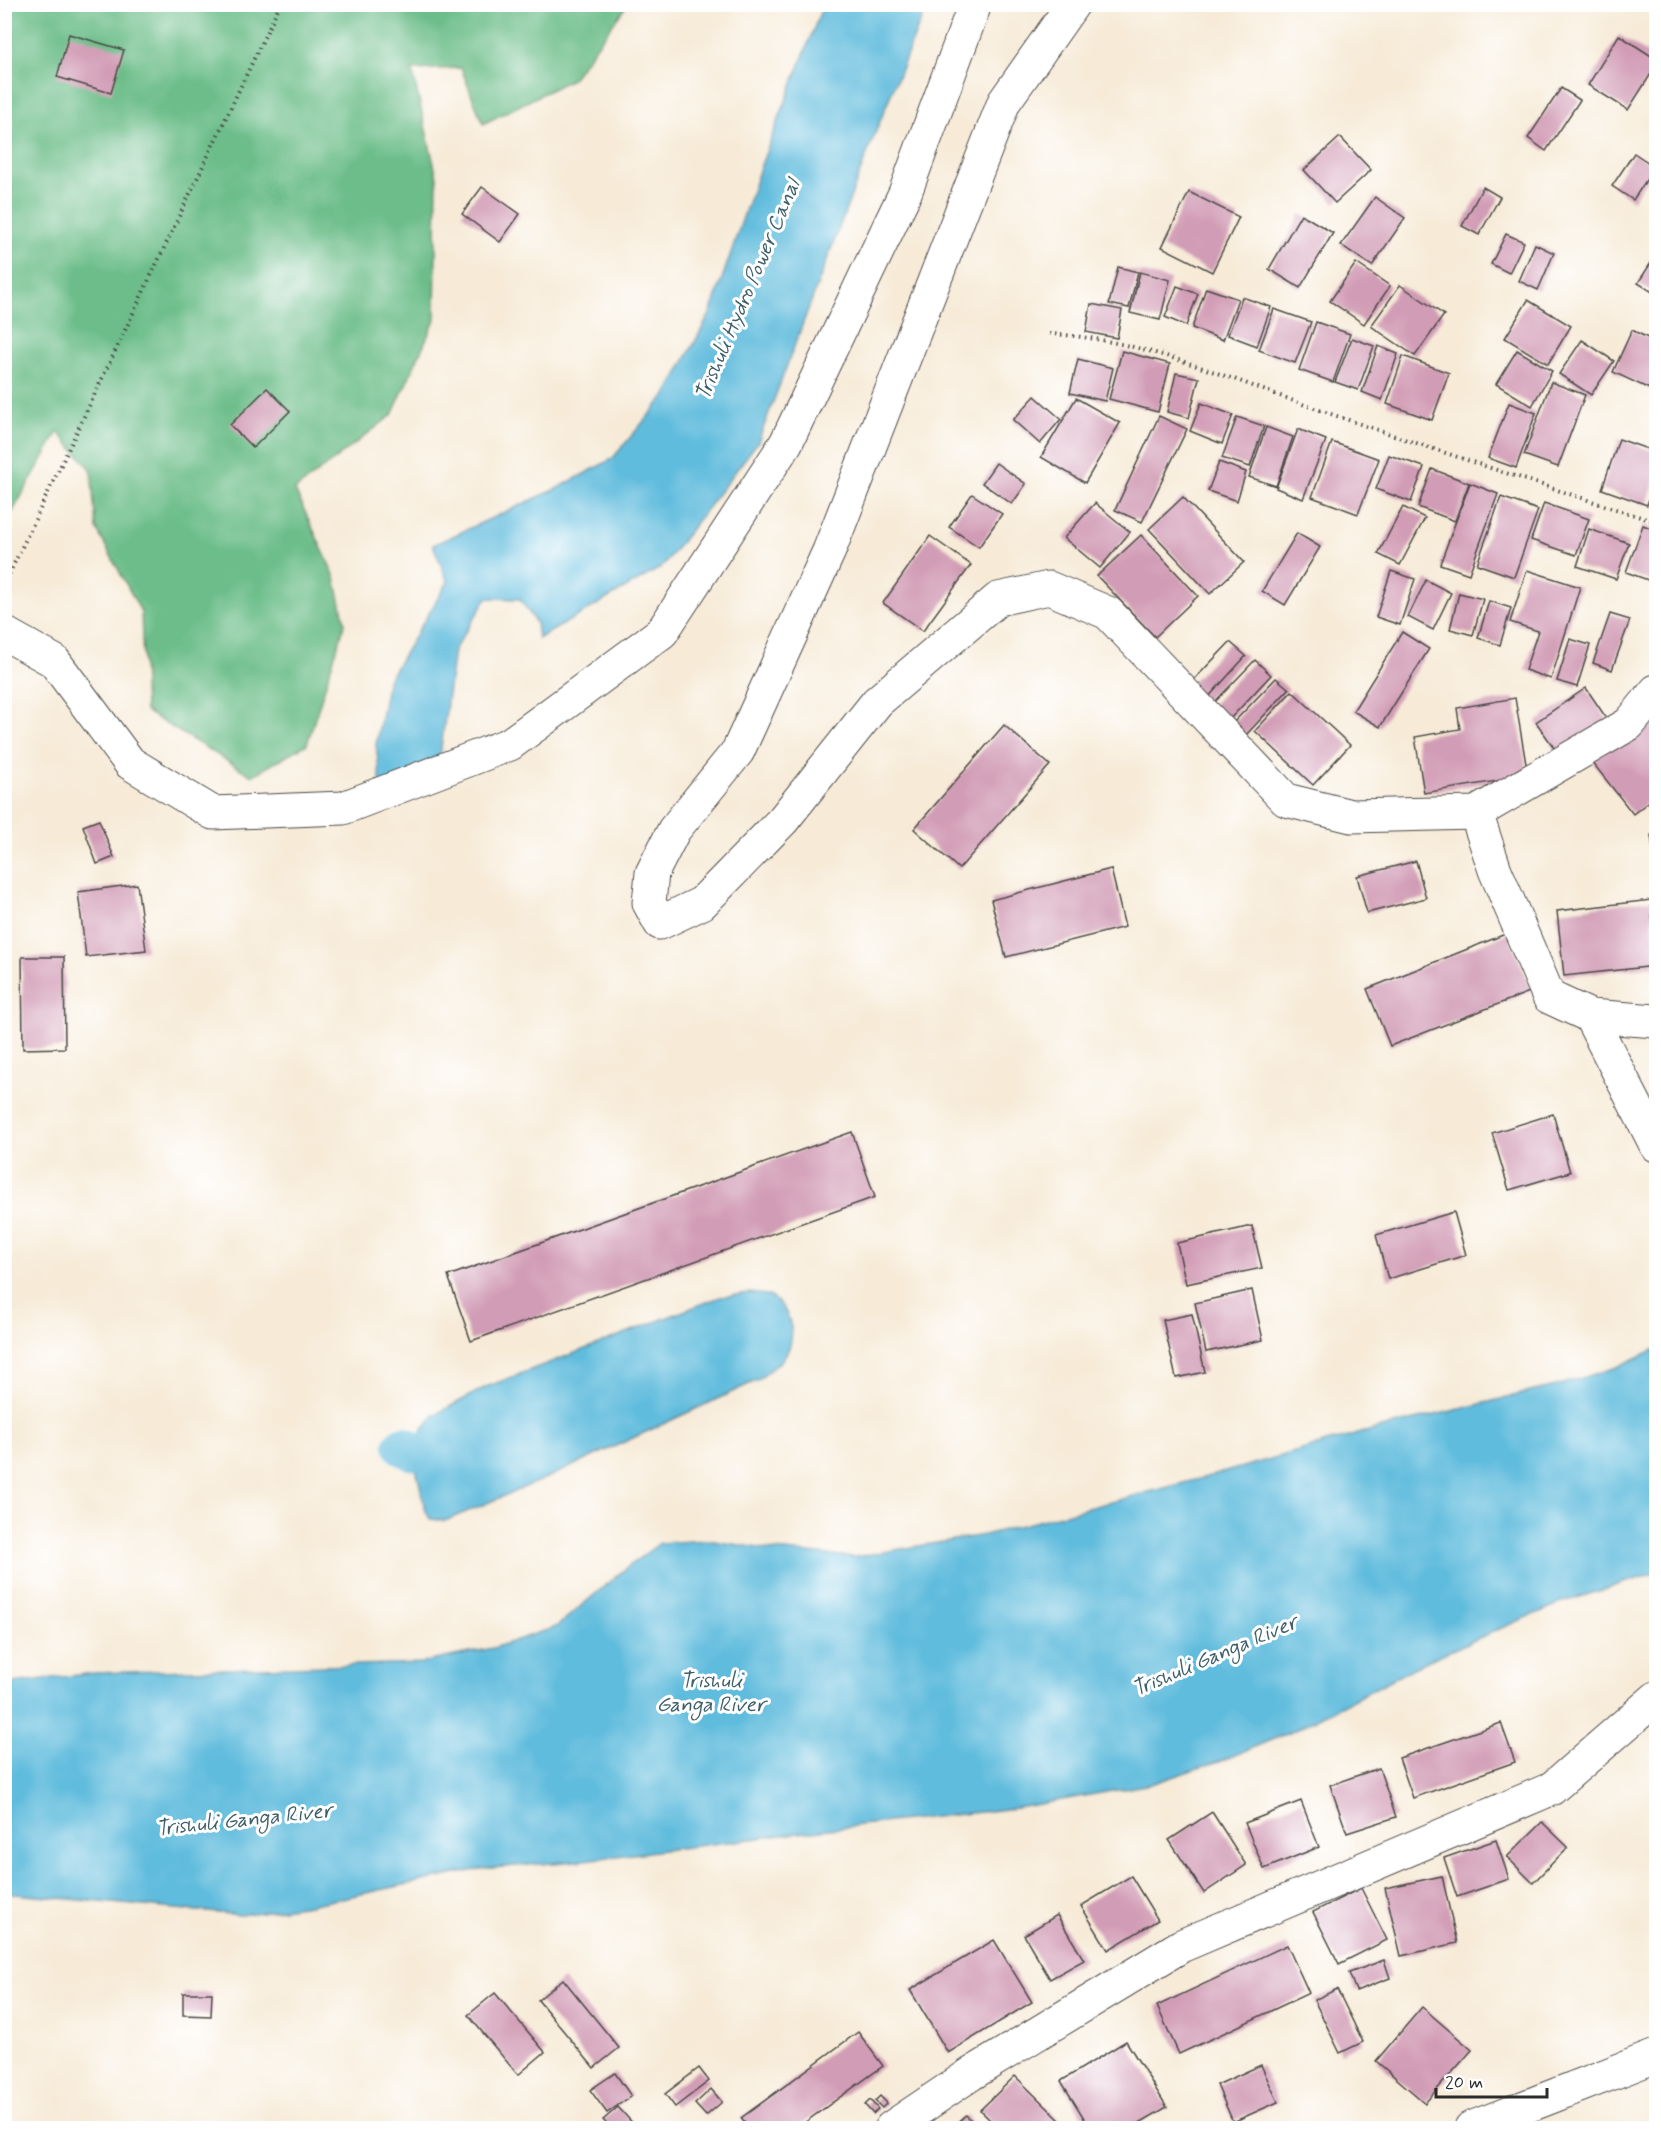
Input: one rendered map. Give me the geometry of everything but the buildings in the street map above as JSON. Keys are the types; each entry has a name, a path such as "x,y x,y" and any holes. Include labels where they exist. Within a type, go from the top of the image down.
{"street":[{"path":"4,633 54,661 130,763 213,813 343,808 510,744 662,632 786,443 905,194 975,4"},
{"path":"1073,4 1004,102 829,551 738,751 674,830 652,873 648,903 660,923 702,903 783,820 877,702 998,599 1049,588 1108,613 1286,800 1351,816 1476,813 1629,724 1656,691"},
{"path":"1476,813 1495,870 1550,998 1590,1016 1656,1021"},
{"path":"1590,1016 1656,1145"},
{"path":"891,2128 971,2074 1181,1946 1551,1789 1656,1698"},
{"path":"1471,2128 1656,2056"}],"path":[{"path":"4,585 280,4"},
{"path":"1049,334 1080,335 1143,349 1459,459 1656,522"}],"green space":[{"path":"5,5 627,5 572,79 483,124 461,68 412,70 437,177 435,320 392,415 295,490 335,577 345,623 307,744 252,776 145,711 141,612 96,528 91,469 58,432 5,525"}],"water":[{"name":"Trishuli Hydro Power Canal","path":"823,5 927,5 870,146 758,442 662,567 538,639 536,623 520,599 487,598 454,650 439,763 381,787 376,744 388,680 448,582 433,545 558,488 612,459 666,395 710,314 761,165"},
{"path":"751,1293 767,1295 777,1301 787,1316 791,1333 791,1342 783,1358 758,1380 551,1476 445,1521 431,1519 426,1512 412,1451 421,1431 434,1415 486,1387 720,1297"},
{"name":"Trishuli Ganga River","path":"1656,1349 1656,1573 1564,1602 1504,1627 1429,1660 1293,1731 1228,1758 1151,1784 1017,1808 577,1861 480,1869 309,1905 240,1915 5,1893 5,1684 94,1673 421,1663 493,1648 556,1627 626,1568 660,1543 707,1540 772,1550 854,1557 984,1535 1218,1474 1365,1432 1559,1385 1617,1367"}],"waterway":[{"path":"403,1446 412,1451"}]}
